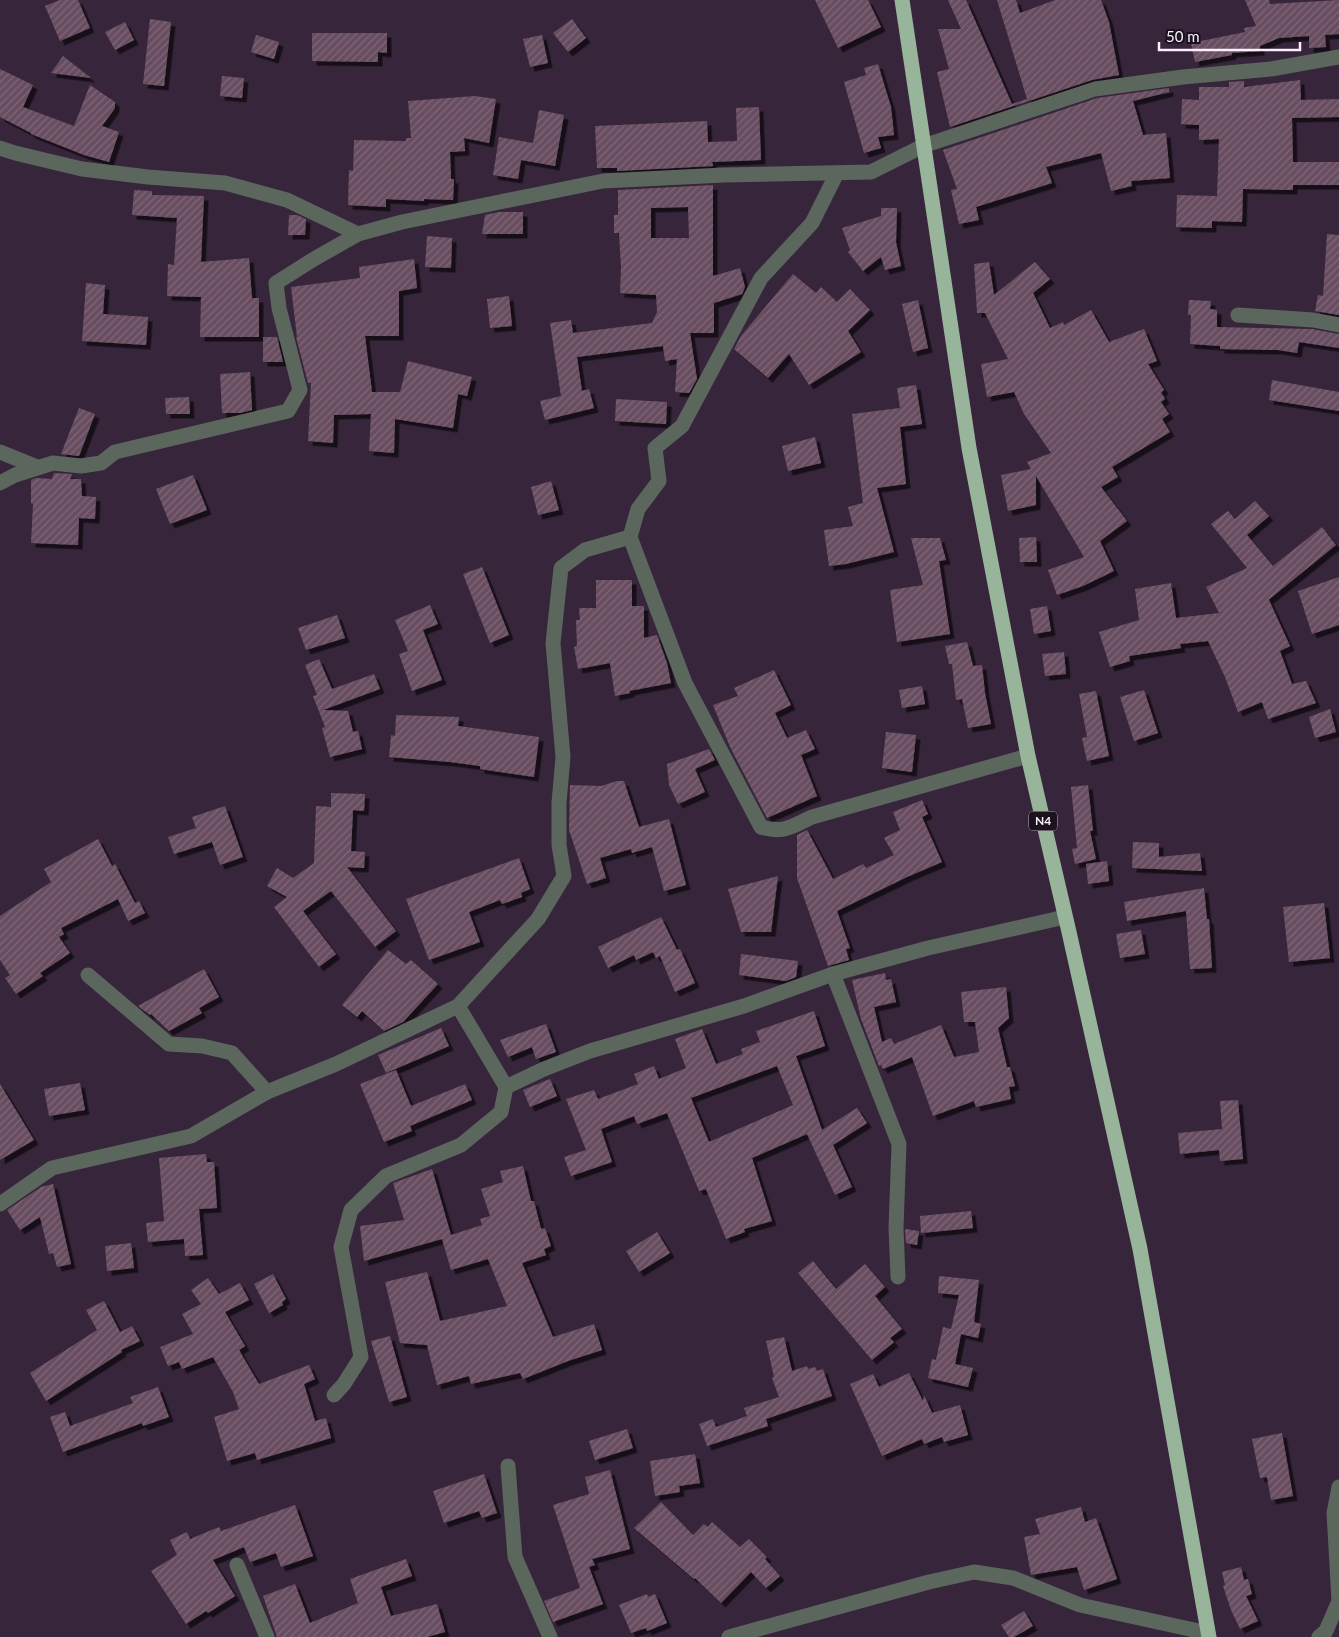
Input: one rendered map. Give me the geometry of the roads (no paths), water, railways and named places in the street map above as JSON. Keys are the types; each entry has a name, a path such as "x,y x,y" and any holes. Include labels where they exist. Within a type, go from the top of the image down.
{"highway":[{"name":"N4","path":"902,0 969,448 1028,756 1140,1249 1208,1635"}],"street":[{"path":"0,483 14,475 53,463 80,466 101,464 115,452 288,411 300,390 279,308 276,282 358,234 421,218 603,181 724,175 871,172 923,146 1095,90 1183,77 1271,69 1339,58"},
{"path":"0,148 82,169 148,177 225,183 287,200 358,234"},
{"path":"837,174 812,223 761,278 682,426 655,448 659,481 638,509 630,537 685,683 761,827 772,830 784,830 812,817 1028,756"},
{"path":"1238,314 1314,320 1339,325"},
{"path":"0,452 37,467"},
{"path":"0,1204 52,1168 191,1136 267,1092 336,1064 458,1006 538,919 564,876 559,845 559,803 563,757 553,643 561,568 585,550 630,537"},
{"path":"506,1087 544,1069 590,1051 744,1006 833,974 928,948 1065,917"},
{"path":"833,974 899,1144 896,1228 898,1277"},
{"path":"88,975 169,1044 202,1046 232,1053 267,1092"},
{"path":"334,1395 344,1384 362,1357 341,1247 351,1210 386,1176 461,1144 501,1112 506,1087 458,1006"},
{"path":"508,1466 515,1557 550,1637"},
{"path":"1319,1637 1326,1631 1339,1601 1334,1513 1339,1487"},
{"path":"237,1564 267,1637"},
{"path":"729,1637 929,1582 974,1572 1013,1578 1080,1605 1208,1635"}]}
